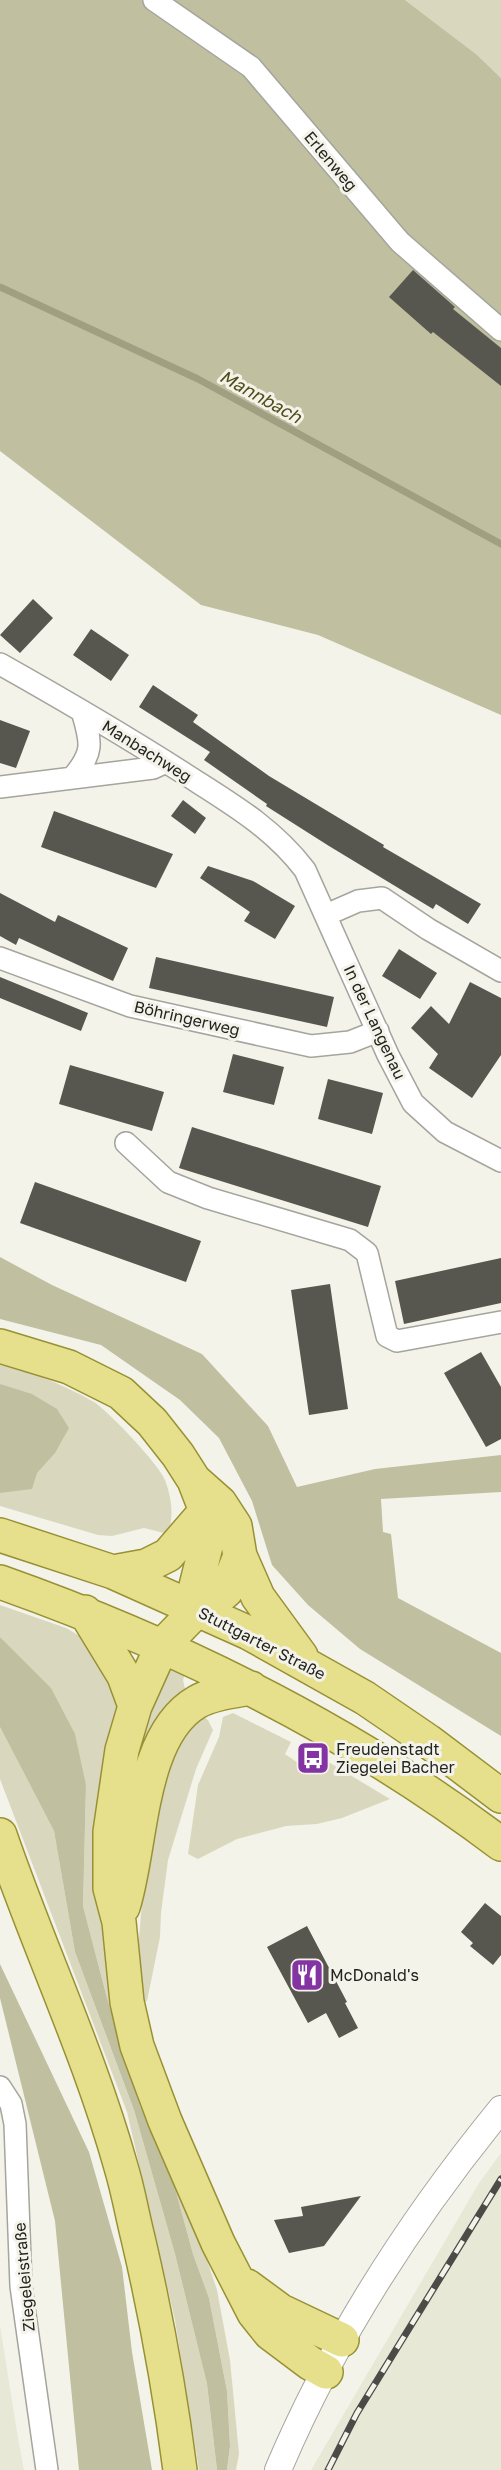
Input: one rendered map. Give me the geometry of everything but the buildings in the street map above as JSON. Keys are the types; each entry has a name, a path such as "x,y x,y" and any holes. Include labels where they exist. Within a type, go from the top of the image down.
{"main road":[{"path":"0,1346 69,1367 120,1393 152,1422 194,1480 220,1503 235,1526 240,1556 258,1597 308,1665"},
{"path":"194,1480 206,1511 207,1538 194,1594 198,1609"},
{"path":"113,1572 146,1566 168,1556 206,1511"},
{"name":"Stuttgarter Straße","path":"0,1535 113,1572 198,1609 308,1665 365,1698 428,1741 500,1795"},
{"path":"240,1556 226,1591 213,1602 198,1609 162,1646 135,1706 122,1750 110,1832 110,1888 118,1922 127,2002 137,2046 165,2121 218,2243 254,2313 270,2333 326,2372"},
{"path":"0,1582 85,1612 250,1688 362,1750 463,1815 501,1844"},
{"path":"85,1612 124,1676 135,1706"},
{"path":"118,1922 131,1884 137,1830 150,1778 168,1727 198,1701 250,1688"},
{"path":"0,1835 8,1870 68,2011 122,2167 153,2303 171,2400 180,2470"},
{"path":"238,2280 282,2311 342,2340"}],"street":[{"name":"Erlenweg","path":"154,0 251,67 400,242 501,330"},
{"name":"Manbachweg","path":"0,664 166,762 270,831 287,847"},
{"path":"72,778 86,763 90,739 82,711"},
{"path":"0,787 153,768 166,762"},
{"name":"In der Langenau","path":"287,847 305,870 388,1055 413,1102 445,1132 501,1161"},
{"path":"326,915 358,901 382,898 428,929 501,971"},
{"name":"Böhringerweg","path":"0,958 130,1006 311,1046 350,1042 378,1031"},
{"path":"126,1143 168,1182 207,1198 350,1240 367,1253 387,1336 397,1341 501,1322"},
{"name":"Ziegeleistraße","path":"0,2087 11,2104 15,2124 21,2286 47,2470"},
{"path":"278,2470 342,2340 400,2245 501,2109"}],"shaded area":[{"path":"405,0 501,0 501,78 476,54"},
{"path":"0,1365 35,1374 85,1397 94,1402 121,1427 144,1451 165,1480 171,1507 168,1534 144,1528 112,1536 98,1535 0,1506"},
{"path":"0,1605 66,1628 92,1643 123,1685 100,1830 182,2185 217,2290 230,2360 239,2454 236,2470 227,2470 230,2446 227,2391 209,2298 193,2254 172,2177 140,2106 107,1998 83,1906 86,1785 21,1659 0,1637"},
{"path":"163,1663 185,1674 183,1680 186,1693 117,1829"},
{"path":"233,1713 291,1742 285,1754 304,1767 315,1754 390,1799 342,1818 317,1824 286,1826 237,1839 198,1859 188,1854 198,1785 219,1737 223,1717"},
{"path":"200,1714 208,1720 213,1730 196,1769 168,1860 160,1937 147,2001 140,2003 136,1974 144,1878 168,1746"},
{"path":"0,1727 54,1831 75,1952 134,2110 175,2254 207,2384 217,2470 199,2470 175,2320 127,2112 0,1779"},
{"path":"501,2153 501,2470 311,2470 479,2183"},
{"path":"0,2325 17,2432 24,2470 0,2470"}],"green space":[{"path":"0,0 405,0 476,54 501,78 501,715 318,635 201,605 0,451"},
{"path":"0,1257 52,1285 202,1354 268,1426 297,1487 375,1469 501,1455 501,1492 381,1499 383,1532 391,1534 398,1598 501,1653 501,1736 360,1649 308,1605 272,1565 252,1501 219,1438 180,1400 101,1345 0,1319"},
{"path":"0,1384 32,1394 57,1409 69,1428 55,1453 37,1473 32,1489 0,1493"},
{"path":"0,1637 51,1688 75,1734 86,1785 83,1906 107,1998 140,2106 172,2177 193,2254 209,2298 227,2391 230,2446 227,2470 217,2470 207,2384 175,2254 134,2110 75,1952 54,1831 0,1727"},
{"path":"0,1964 89,2152 122,2267 132,2352 152,2470 79,2470 55,2221 0,1998"}],"waterway":[{"name":"Mannbach","path":"0,287 198,379 501,544"}],"railway":[{"path":"328,2470 357,2413 501,2179"}],"place":[{"name":"Freudenstadt Ziegelei Bacher","path":"313,1758"},
{"name":"McDonald's","path":"307,1975"}]}
